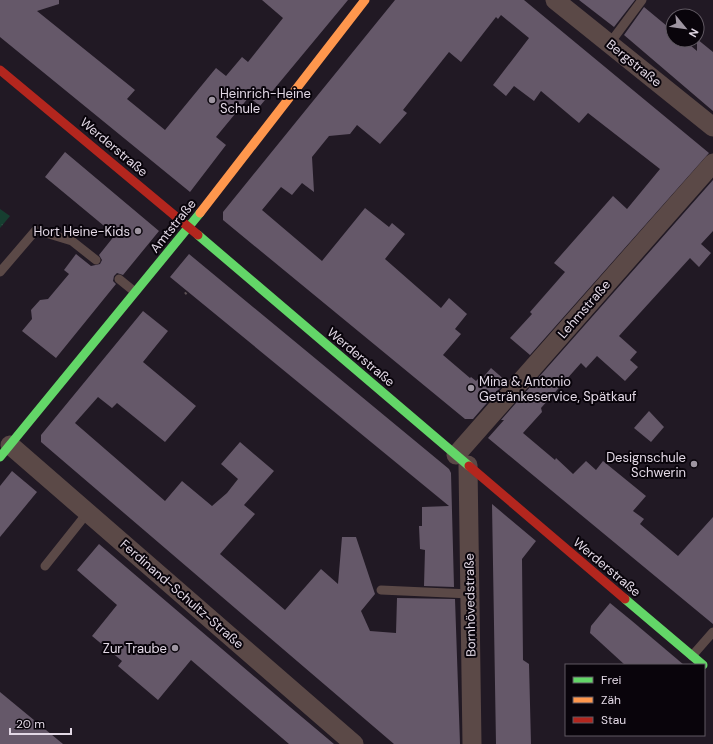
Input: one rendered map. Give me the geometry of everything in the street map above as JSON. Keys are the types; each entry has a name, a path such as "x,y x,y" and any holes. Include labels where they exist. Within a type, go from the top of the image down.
{"street":[{"name":"Bergstraße","path":"554,0 610,43 713,127"},
{"name":"Amtstraße","path":"5,451 189,227 362,2"},
{"name":"Werderstraße","path":"0,70 189,227 701,664"},
{"name":"Lehmstraße","path":"462,460 713,163"},
{"name":"Ferdinand-Schultz-Straße","path":"5,451 88,512 354,744"},
{"name":"Bornhövedstraße","path":"462,460 470,594 472,744"}],"lane":[{"path":"610,43 642,0"},
{"path":"0,272 36,230 72,241 96,260"},
{"path":"120,279 135,292"},
{"path":"45,566 88,512"},
{"path":"382,590 470,594"},
{"path":"692,656 713,632"}],"path":[{"path":"185,294 188,291"}],"green space":[{"path":"0,209 10,216 0,228"}],"building":[{"path":"0,0 59,0 59,4 37,11 135,90 127,99 165,130 216,68 226,76 242,57 248,62 283,18 262,0 348,0 260,106 249,97 216,137 226,145 190,192 0,37"},
{"path":"395,0 524,0 709,153 530,355 510,338 532,314 530,312 565,272 554,263 613,196 627,209 660,169 588,113 579,123 541,91 534,101 514,86 506,96 493,85 529,38 501,15 498,19 496,17 461,62 449,52 403,110 407,113 380,144 357,125 350,134 329,136 312,157 314,192 302,183 292,195 281,187 262,210 322,261 365,208 389,227 392,223 405,234 385,259 441,308 449,298 467,314 455,329 461,334 443,355 470,378 471,377 476,381 478,379 480,381 491,368 506,381 473,419 465,419 223,220 223,212"},
{"path":"579,0 635,0 614,27"},
{"path":"644,7 665,24 665,48 693,48 697,51 697,48 705,48 705,46 713,52 713,111 624,35"},
{"path":"65,152 159,231 123,275 117,273 114,276 113,281 116,284 56,358 22,331 32,319 31,310 40,300 48,299 69,274 64,270 76,254 91,266 100,264 102,260 99,255 115,235 45,177"},
{"path":"713,180 713,231 701,244 711,253 699,267 690,258 619,336 637,352 630,360 638,367 625,381 597,356 586,368 581,363 541,408 542,412 523,433 555,460 556,458 573,474 586,461 596,470 603,461 646,496 633,511 644,519 640,524 678,556 713,517 713,624 488,438 504,420 501,420"},
{"path":"189,254 449,469 451,473 454,587 424,586 425,550 420,549 419,526 422,526 422,507 449,506 170,277"},
{"path":"143,311 168,331 143,362 196,406 165,442 117,403 112,408 98,397 75,423 165,501 182,481 212,506 227,493 238,479 221,464 240,442 274,471 244,505 255,514 220,554 285,610 321,569 338,584 342,537 356,537 375,594 361,611 370,631 396,633 397,598 455,599 460,744 394,744 41,442 41,435"},
{"path":"649,411 664,427 651,442 634,428"},
{"path":"12,471 37,492 0,537 0,486"},
{"path":"492,504 536,541 522,559 523,660 529,664 531,744 496,744"},
{"path":"99,544 334,744 289,744 191,660 158,700 118,666 122,661 92,636 117,605 77,570"},
{"path":"610,603 683,664 624,664 590,633 591,626"},
{"path":"0,692 63,744 0,744"}],"traffic: fast":[{"path":"0,457 200,213"},
{"path":"198,235 469,466"},
{"path":"625,599 702,664"}],"traffic: slow":[{"path":"200,213 365,0"}],"traffic: jam":[{"path":"0,70 198,235"},
{"path":"469,466 625,599"}],"place":[{"name":"Heinrich-Heine Schule","path":"212,100"},
{"name":"Hort Heine-Kids","path":"138,231"},
{"name":"Mina & Antonio Getränkeservice, Spätkauf","path":"471,388"},
{"name":"Designschule Schwerin","path":"694,464"},
{"name":"Zur Traube","path":"175,648"}]}
